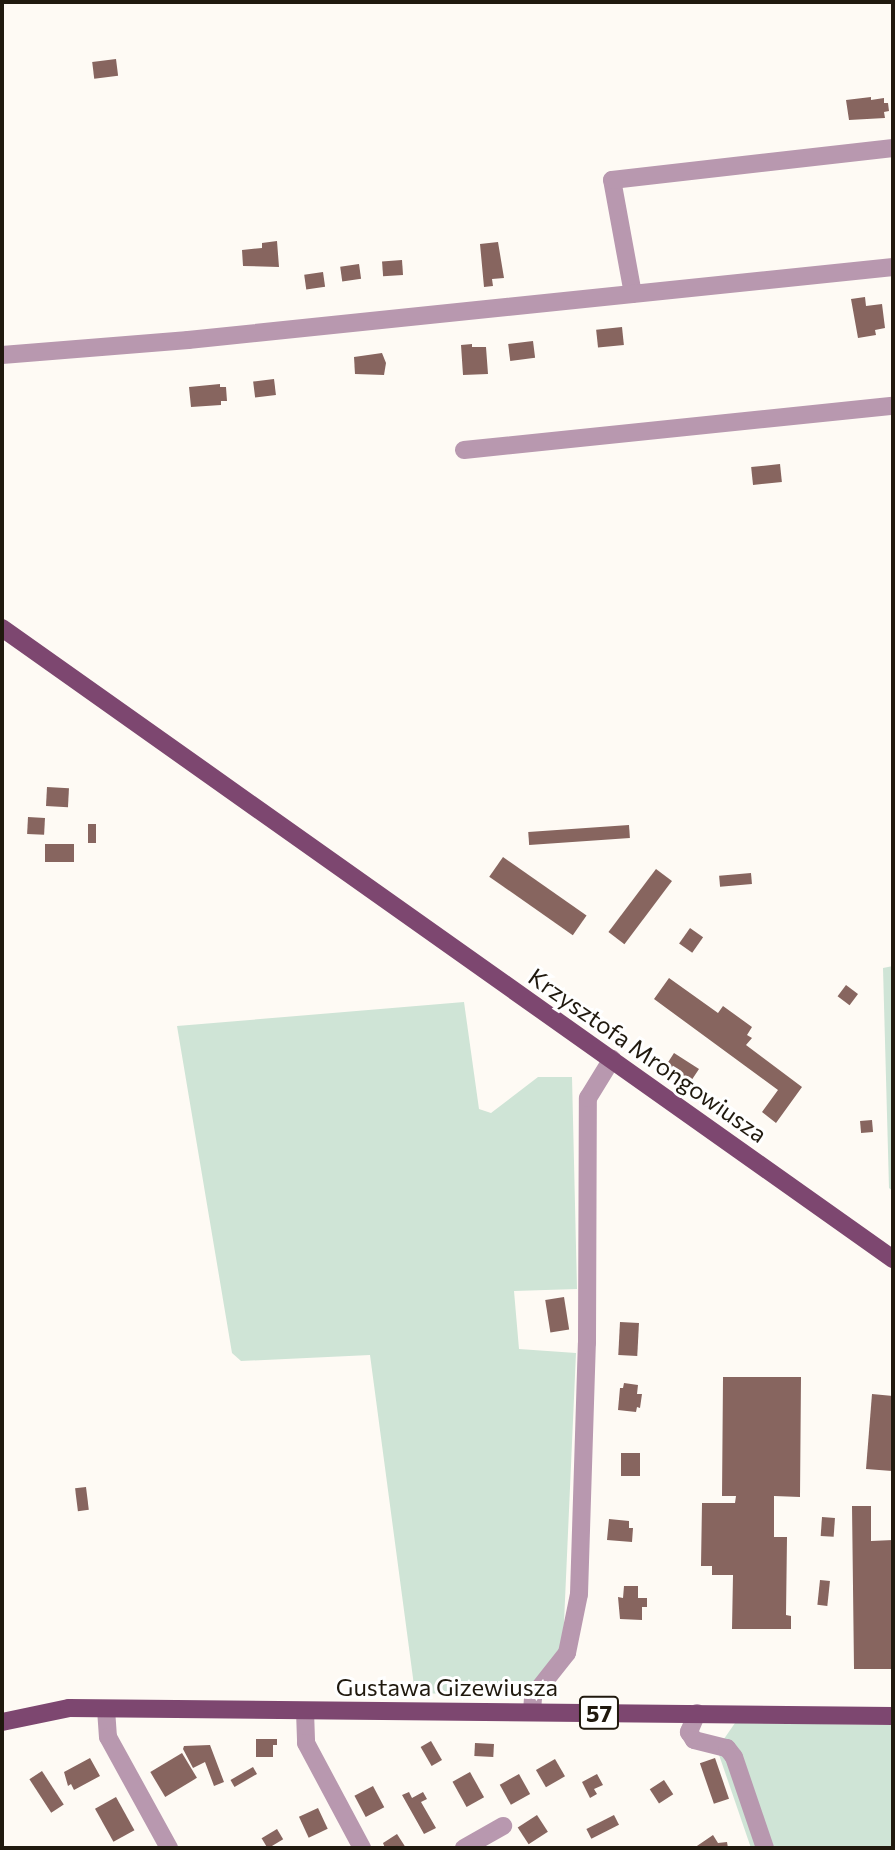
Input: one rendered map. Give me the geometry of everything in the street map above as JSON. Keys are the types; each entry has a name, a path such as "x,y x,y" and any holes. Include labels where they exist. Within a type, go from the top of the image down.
{"main road":[{"name":"Krzysztofa Mrongowiusza","path":"2,628 893,1259"},
{"name":"Gustawa Gizewiusza","path":"2,1722 69,1707 893,1716"}],"street":[{"path":"633,294 612,180 893,148"},
{"path":"2,355 188,340 893,267"},
{"path":"464,450 893,406"},
{"path":"532,1712 534,1696 568,1653 579,1594 587,1343 587,1098 612,1059"},
{"path":"106,1709 108,1738 169,1848"},
{"path":"305,1711 306,1743 362,1848"},
{"path":"697,1713 689,1732 694,1740 727,1748 734,1757 765,1848"},
{"path":"464,1848 503,1826"}],"green space":[{"path":"893,966 893,1191 889,1188 883,968"},
{"path":"464,1002 479,1109 491,1113 538,1077 572,1077 577,1289 514,1291 519,1349 576,1353 563,1645 523,1696 415,1693 370,1355 241,1361 232,1353 177,1026"},
{"path":"735,1723 893,1725 893,1848 751,1848 717,1749"}],"building":[{"path":"116,59 118,76 94,79 92,62"},
{"path":"871,97 871,100 884,98 884,103 888,103 889,111 884,112 885,118 849,120 846,100"},
{"path":"277,241 279,267 243,266 242,250 262,248 262,243"},
{"path":"498,242 504,278 492,279 493,286 484,287 480,244"},
{"path":"402,260 403,275 383,276 382,261"},
{"path":"359,264 361,279 342,281 340,267"},
{"path":"323,272 325,287 306,289 304,275"},
{"path":"865,297 866,306 882,304 885,328 875,330 876,335 858,338 851,299"},
{"path":"622,327 624,345 598,348 596,330"},
{"path":"533,341 535,358 510,361 508,344"},
{"path":"472,344 472,347 486,347 488,374 463,375 461,345"},
{"path":"382,353 386,363 384,375 355,374 354,357"},
{"path":"274,379 276,395 255,397 253,382"},
{"path":"220,384 220,387 226,387 227,401 221,401 221,405 191,407 189,387"},
{"path":"780,464 782,482 753,485 751,467"},
{"path":"47,787 69,788 68,807 46,806"},
{"path":"28,817 45,818 44,835 27,834"},
{"path":"88,824 96,824 96,843 88,843"},
{"path":"629,825 630,838 529,845 528,832"},
{"path":"45,844 74,844 74,862 45,862"},
{"path":"503,857 587,916 573,935 489,877"},
{"path":"656,869 672,881 624,944 608,932"},
{"path":"751,873 752,884 720,887 719,876"},
{"path":"690,928 703,937 692,953 679,944"},
{"path":"669,978 718,1013 723,1006 752,1027 747,1035 752,1038 746,1045 802,1087 776,1123 762,1112 778,1090 654,999"},
{"path":"846,985 858,994 850,1005 838,996"},
{"path":"674,1053 699,1069 685,1090 674,1083 677,1079 663,1070"},
{"path":"872,1120 873,1132 861,1133 860,1121"},
{"path":"564,1297 569,1330 550,1333 545,1300"},
{"path":"620,1322 639,1323 637,1356 618,1355"},
{"path":"723,1377 801,1377 800,1497 774,1496 774,1537 787,1537 786,1615 791,1616 791,1629 732,1629 733,1575 712,1575 712,1566 701,1566 702,1503 735,1503 736,1496 722,1496"},
{"path":"624,1383 638,1385 637,1394 642,1394 640,1408 637,1407 636,1412 618,1410 620,1388 623,1388"},
{"path":"872,1394 893,1396 892,1471 866,1469"},
{"path":"621,1453 640,1453 640,1476 621,1476"},
{"path":"86,1487 89,1510 78,1511 75,1488"},
{"path":"852,1506 871,1506 871,1541 893,1540 893,1669 854,1669"},
{"path":"822,1517 835,1518 834,1537 821,1536"},
{"path":"609,1519 629,1521 629,1528 633,1528 632,1542 607,1540"},
{"path":"820,1580 830,1581 827,1606 817,1605"},
{"path":"624,1586 638,1586 638,1598 647,1598 647,1607 642,1607 642,1620 620,1619 618,1597 623,1598"},
{"path":"256,1739 277,1739 277,1745 273,1745 273,1757 256,1757"},
{"path":"431,1741 442,1760 432,1766 421,1747"},
{"path":"475,1743 494,1744 493,1757 474,1756"},
{"path":"210,1745 224,1782 214,1786 205,1762 193,1768 183,1749 184,1746"},
{"path":"182,1753 197,1778 165,1797 150,1772"},
{"path":"90,1758 100,1776 74,1790 71,1784 68,1786 64,1772"},
{"path":"715,1758 729,1799 714,1804 700,1763"},
{"path":"555,1759 565,1776 546,1787 536,1770"},
{"path":"253,1767 257,1774 234,1787 230,1780"},
{"path":"42,1771 64,1805 51,1813 29,1779"},
{"path":"470,1772 484,1797 467,1807 453,1782"},
{"path":"519,1774 530,1794 511,1805 500,1785"},
{"path":"597,1774 603,1785 594,1789 597,1794 590,1798 582,1782"},
{"path":"664,1780 673,1794 659,1804 650,1789"},
{"path":"373,1786 384,1807 366,1817 354,1796"},
{"path":"409,1792 412,1798 423,1792 427,1799 421,1802 436,1828 424,1834 402,1795"},
{"path":"116,1797 134,1830 113,1842 95,1809"},
{"path":"318,1808 328,1829 309,1838 299,1817"},
{"path":"537,1815 548,1832 529,1844 518,1828"},
{"path":"614,1815 619,1825 591,1839 586,1829"},
{"path":"277,1829 283,1839 267,1848 262,1838"},
{"path":"397,1834 406,1848 385,1848 383,1843"},
{"path":"713,1835 718,1843 727,1842 728,1848 694,1848"}]}
